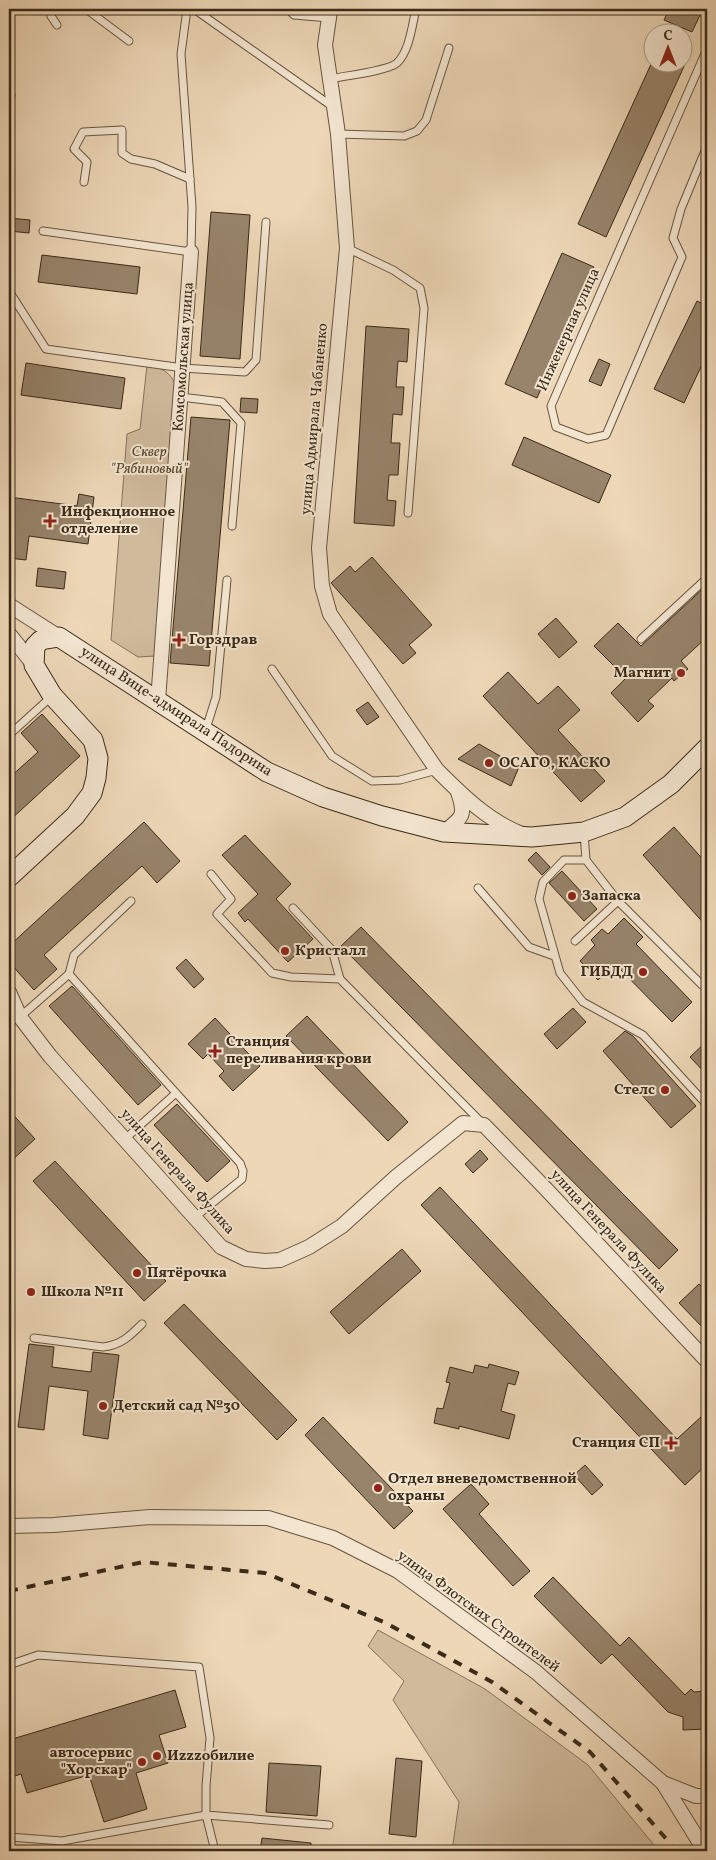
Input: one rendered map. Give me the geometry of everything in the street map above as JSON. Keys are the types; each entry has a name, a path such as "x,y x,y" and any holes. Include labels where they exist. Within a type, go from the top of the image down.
{"street":[{"name":"улица Адмирала Чабаненко","path":"329,11 325,45 338,134 347,248 319,548 322,586 330,614 437,770 458,791 487,815 513,831 532,837"},
{"name":"Комсомольская улица","path":"158,701 191,252"},
{"path":"9,605 59,637"},
{"path":"9,634 34,665 52,695 93,740 98,758 92,793 75,816 9,877"},
{"name":"улица Вице-адмирала Падорина","path":"59,637 267,772 323,797 382,816 444,832 532,837 584,832 625,817 671,784 707,748"},
{"path":"34,665 34,646 40,640 59,637"},
{"path":"444,832 460,819 463,808 458,791"},
{"name":"улица Генерала Фулика","path":"9,992 20,1017 50,1056 221,1247 246,1258 265,1261 280,1260 308,1247 342,1226 396,1177 463,1123 484,1125 707,1362"},
{"name":"улица Флотских Строителей","path":"9,1526 54,1525 150,1517 268,1518 333,1538 398,1570 536,1672 662,1783 705,1851"},
{"name":"улица Флотских Строителей","path":"662,1783 696,1796 707,1796"}],"lane":[{"path":"50,9 57,25"},
{"path":"86,9 129,41"},
{"path":"43,231 191,252 192,207 181,54 187,9"},
{"path":"194,9 333,107"},
{"path":"288,9 294,15 329,11"},
{"path":"329,79 379,70 396,64 406,48 416,9"},
{"path":"338,134 404,136 418,131 426,120 450,48"},
{"name":"Инженерная улица","path":"707,49 551,406 556,427 588,439 606,435 682,257 673,238 681,209 707,146"},
{"path":"9,91 11,94 9,111"},
{"path":"84,182 87,162 74,149 83,132 122,130 122,153 131,158 155,164 190,179"},
{"path":"9,291 46,349 183,368 246,372 256,360 266,222"},
{"path":"347,248 393,270 420,288 424,308 408,514"},
{"path":"181,397 222,402 241,423 232,526"},
{"path":"641,638 707,578"},
{"path":"205,732 216,697 227,580"},
{"path":"272,669 332,756 372,781 400,780 437,770"},
{"path":"9,735 52,695"},
{"path":"584,832 586,860 618,901 702,985"},
{"path":"586,860 564,860 543,882 539,899 560,973 583,1002 643,1035 707,1105"},
{"path":"211,874 231,898 217,914 272,973 291,978 340,980 332,950 293,908"},
{"path":"478,888 530,947 554,956"},
{"path":"20,1017 69,974 74,955 131,901"},
{"path":"575,941 618,901"},
{"path":"69,974 240,1163 243,1171 242,1179 195,1217"},
{"name":"улица Генерала Фулика","path":"340,980 484,1125"},
{"path":"125,1139 176,1093"},
{"path":"34,1338 102,1347 112,1346 125,1340 142,1324"},
{"path":"9,1665 38,1655 199,1667 210,1738 206,1786 206,1815 215,1851"},
{"path":"9,1837 62,1841 206,1815 329,1825"}],"green space":[{"name":"Сквер \"Рябиновый\"","path":"147,365 164,371 171,376 176,385 155,656 138,657 111,640 127,434 140,429"},
{"path":"378,1630 485,1689 588,1765 659,1851 452,1851 459,1802 393,1700 404,1681 368,1646"}],"building":[{"path":"669,9 703,9 694,28 694,22 669,22 664,20"},
{"path":"647,72 681,72 606,237 578,224"},
{"path":"211,212 250,215 240,359 200,356"},
{"path":"9,218 30,220 29,233 9,231"},
{"path":"562,253 594,267 537,398 505,384"},
{"path":"42,255 140,267 137,294 38,282"},
{"path":"697,301 707,306 707,354 684,403 654,389"},
{"path":"366,326 409,329 407,362 398,361 396,387 404,387 402,415 393,414 391,443 400,443 398,475 389,475 387,500 396,501 394,526 354,523"},
{"path":"599,359 610,364 601,386 589,381"},
{"path":"26,363 125,378 121,409 21,395"},
{"path":"241,398 258,399 257,413 240,412"},
{"path":"191,417 230,420 209,666 170,663"},
{"path":"524,437 611,475 599,503 512,465"},
{"name":"Инфекционное отделение","path":"79,494 94,497 88,544 29,536 26,560 9,558 9,497 77,506"},
{"path":"372,557 432,625 409,645 416,653 403,664 331,583 350,566 355,572"},
{"path":"38,568 66,572 64,589 36,586"},
{"path":"707,585 707,637 681,661 688,669 674,681 672,678 648,701 654,706 638,722 611,693 626,678 594,646 618,623 641,646"},
{"path":"556,618 577,642 559,658 538,634"},
{"path":"508,672 538,704 558,686 580,710 558,730 605,781 581,802 483,696"},
{"path":"368,702 379,717 367,725 356,710"},
{"path":"42,714 80,756 9,821 9,778 38,752 21,733"},
{"name":"ОСАГО, КАСКО","path":"479,744 519,767 511,786 458,759"},
{"path":"144,822 180,861 157,883 142,866 44,955 57,969 34,990 9,962 9,946"},
{"path":"674,827 707,864 707,927 643,855"},
{"path":"245,835 291,884 276,899 313,939 288,962 248,919 245,922 238,913 258,894 222,855"},
{"path":"536,852 550,867 542,875 528,860"},
{"path":"562,871 597,909 584,921 549,883"},
{"name":"ГИБДД","path":"624,918 643,937 636,944 692,1002 672,1022 615,964 598,980 580,961 595,945 591,940 602,929 608,934"},
{"path":"361,927 678,1250 659,1269 341,946"},
{"path":"186,959 204,979 194,988 176,968"},
{"path":"72,986 161,1085 138,1105 49,1006"},
{"path":"573,1008 586,1022 557,1049 544,1034"},
{"path":"307,1016 408,1122 388,1141 286,1036"},
{"path":"215,1018 260,1066 233,1091 219,1076 224,1071 208,1054 203,1059 188,1044"},
{"path":"625,1031 633,1036 696,1106 671,1128 603,1051"},
{"path":"707,1041 707,1075 690,1057"},
{"path":"177,1104 230,1161 207,1182 154,1125"},
{"path":"9,1110 35,1139 9,1163"},
{"path":"480,1150 488,1159 473,1173 465,1164"},
{"path":"55,1161 166,1281 144,1301 33,1181"},
{"path":"440,1187 677,1439 702,1416 707,1422 707,1464 685,1485 421,1205"},
{"path":"402,1249 421,1271 349,1334 330,1312"},
{"path":"699,1284 707,1292 707,1332 679,1303"},
{"path":"184,1304 297,1420 277,1440 164,1323"},
{"path":"29,1344 54,1347 52,1367 91,1372 93,1352 119,1355 108,1439 83,1435 88,1391 49,1386 44,1430 18,1427"},
{"path":"489,1364 519,1372 515,1385 508,1383 501,1411 515,1415 509,1439 459,1426 459,1429 434,1423 437,1408 443,1409 450,1383 446,1382 450,1367 473,1373 475,1365 488,1368"},
{"path":"323,1417 413,1511 394,1529 305,1435"},
{"path":"585,1465 603,1485 592,1495 574,1475"},
{"path":"471,1484 489,1504 479,1514 530,1571 513,1586 443,1509"},
{"path":"553,1577 620,1646 629,1637 685,1695 691,1689 694,1692 707,1691 707,1729 683,1730 683,1717 668,1712 612,1654 601,1664 534,1596"},
{"path":"175,1690 186,1727 159,1735 168,1763 136,1773 147,1809 104,1822 89,1775 27,1793 21,1774 9,1778 9,1740"},
{"path":"396,1758 422,1761 416,1837 389,1834"},
{"path":"269,1763 321,1766 317,1816 266,1812"},
{"path":"262,1838 311,1843 311,1851 260,1851"}],"railway":[{"path":"9,1591 143,1562 265,1573 386,1623 492,1682 590,1752 669,1842 674,1851"}],"place":[{"name":"Инфекционное отделение","path":"50,521"},
{"name":"Горздрав","path":"179,640"},
{"name":"Магнит","path":"681,673"},
{"name":"ОСАГО, КАСКО","path":"489,763"},
{"name":"Запаска","path":"572,896"},
{"name":"Кристалл","path":"285,951"},
{"name":"ГИБДД","path":"643,972"},
{"name":"Станция переливания крови","path":"215,1051"},
{"name":"Стелс","path":"665,1090"},
{"name":"Пятёрочка","path":"137,1273"},
{"name":"Школа №11","path":"31,1292"},
{"name":"Детский сад №30","path":"103,1406"},
{"name":"Станция СП","path":"671,1443"},
{"name":"Отдел вневедомственной охраны","path":"378,1488"},
{"name":"Иzzzобилие","path":"157,1756"},
{"name":"автосервис \"Хорскар\"","path":"142,1762"}]}
